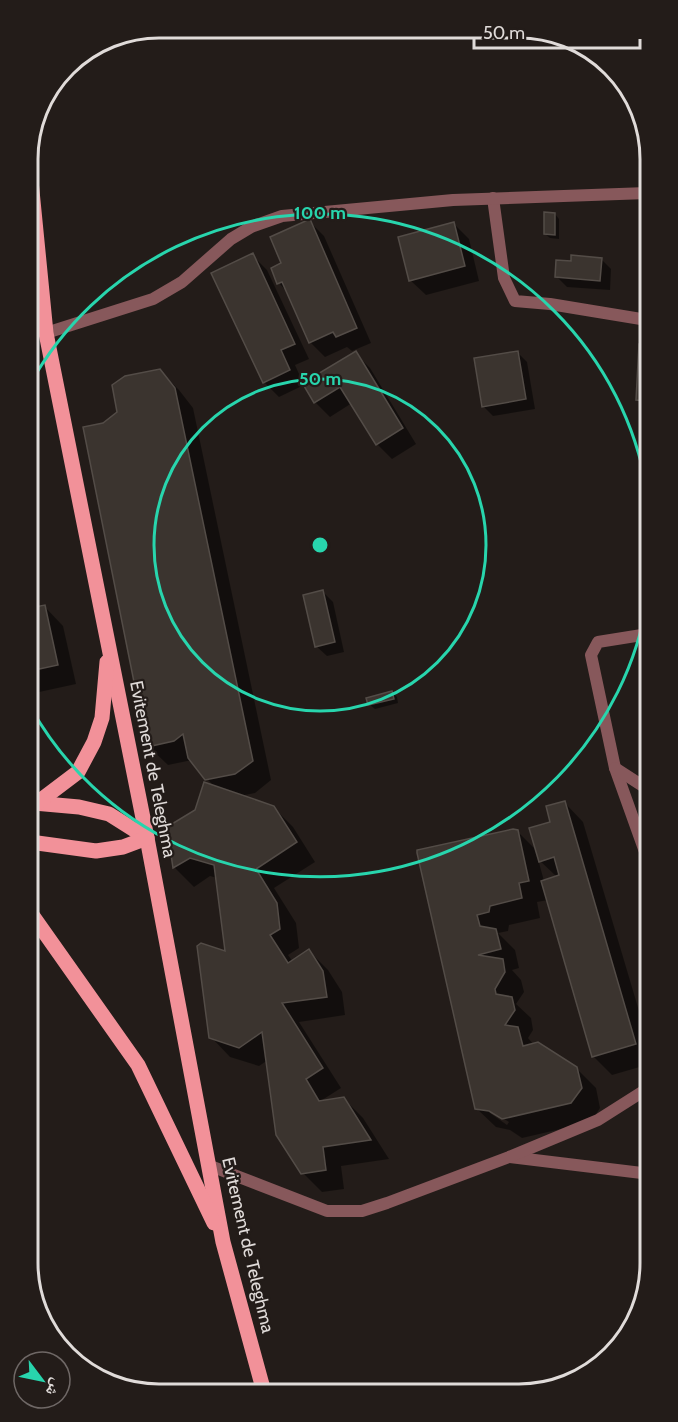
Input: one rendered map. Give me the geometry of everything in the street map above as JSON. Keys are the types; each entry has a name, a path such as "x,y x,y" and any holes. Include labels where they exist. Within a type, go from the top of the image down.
{"main road":[{"name":"Evitement de Teleghma","path":"38,252 46,333 147,838 223,1242 262,1384"},
{"path":"38,800 78,772 94,742 102,718 108,641"},
{"path":"38,803 79,807 110,814 147,838"},
{"path":"38,843 96,851 123,847 147,838"},
{"path":"38,923 138,1065 223,1242"}],"street":[{"path":"46,333 153,300 182,282 231,239 251,226 282,216 453,200 640,193"},
{"path":"493,198 504,278 515,301 550,304 640,319"},
{"path":"640,634 598,642 591,655 615,768 640,838"},
{"path":"615,768 640,784"},
{"path":"208,1165 327,1211 362,1211 509,1157 598,1120 640,1093"},
{"path":"509,1157 640,1173"}],"building":[{"path":"544,212 555,213 555,235 544,234"},
{"path":"310,219 357,328 336,337 333,332 309,343 282,282 277,284 271,268 281,263 270,237"},
{"path":"454,222 465,266 409,281 398,237"},
{"path":"253,253 295,344 281,350 290,370 263,383 211,273"},
{"path":"571,255 602,258 600,281 555,277 556,260 571,261"},
{"path":"639,344 640,344 640,400 636,400"},
{"path":"356,351 403,428 376,445 340,387 314,403 304,386 317,377 316,375"},
{"path":"518,351 526,399 482,407 474,358"},
{"path":"160,369 175,388 253,761 235,774 205,780 188,758 183,734 174,741 147,747 83,427 103,423 117,412 112,385 125,376"},
{"path":"323,590 335,642 315,647 303,595"},
{"path":"45,605 58,665 38,669 38,606"},
{"path":"392,691 394,699 368,705 366,698"},
{"path":"204,782 274,806 297,842 256,869 277,903 280,929 270,935 288,963 309,949 323,971 327,997 282,1003 323,1068 306,1079 319,1101 344,1097 371,1140 323,1147 326,1170 301,1174 276,1135 262,1032 239,1048 209,1038 197,946 201,943 225,951 214,865 190,858 173,868 167,827 195,810"},
{"path":"565,801 636,1044 592,1057 541,881 559,875 554,857 539,862 529,828 550,822 546,806"},
{"path":"513,829 518,830 529,881 519,883 522,898 490,906 489,912 477,915 480,926 496,929 501,949 478,955 503,959 505,972 495,989 496,994 512,997 515,1010 505,1025 518,1027 523,1046 538,1042 577,1067 582,1088 571,1103 502,1119 489,1111 475,1109 417,850"}]}
